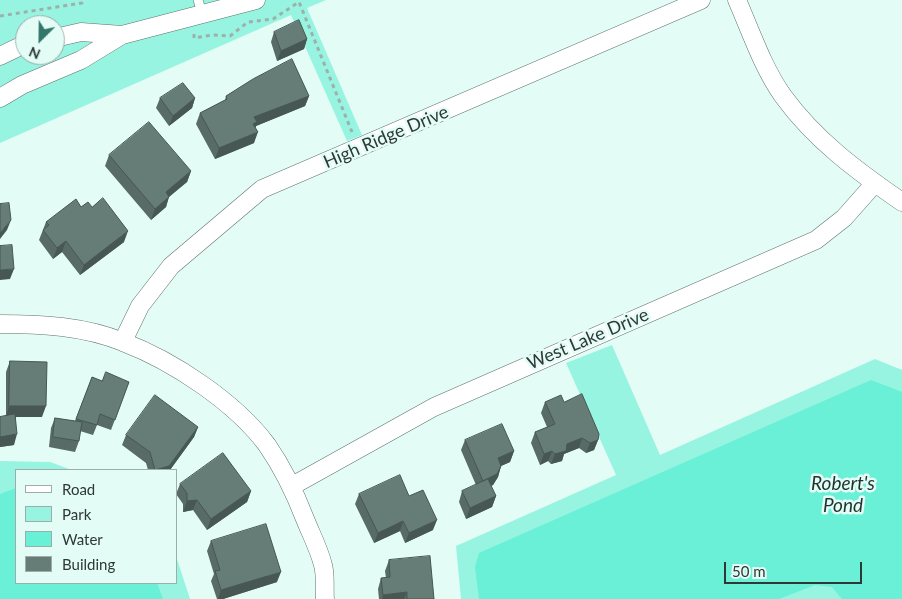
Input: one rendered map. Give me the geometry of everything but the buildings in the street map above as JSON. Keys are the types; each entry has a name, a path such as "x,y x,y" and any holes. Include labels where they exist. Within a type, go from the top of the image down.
{"street":[{"path":"0,98 22,85 81,60 122,35 197,10 256,0"},
{"name":"High Ridge Drive","path":"122,341 140,306 171,266 262,189 701,0"},
{"path":"737,0 782,95 811,130 835,153 902,202"},
{"path":"65,36 82,32 122,35"},
{"path":"0,56 15,49"},
{"name":"West Lake Drive","path":"292,486 434,407 816,240 844,218 874,183"},
{"path":"0,324 34,324 77,329 122,341 160,359 198,383 236,412 266,444 292,486 323,565 325,599"}],"path":[{"path":"0,16 82,3 85,0"},
{"path":"197,10 194,38 212,35 230,36 248,22 273,19 299,2 354,138"}],"green space":[{"path":"0,0 326,0 307,8 362,135 347,141 291,15 0,143"},
{"path":"612,345 660,455 875,359 902,370 902,599 461,599 456,546 616,475 566,363"},
{"path":"0,461 50,462 69,469 15,469 15,584 178,584 178,562 190,599 0,599"}],"water":[{"name":"Robert's Pond","path":"871,380 902,392 902,599 842,599 832,587 815,585 779,599 479,599 475,567 479,553"},
{"path":"15,488 15,584 157,584 163,599 0,599 0,494"}]}
